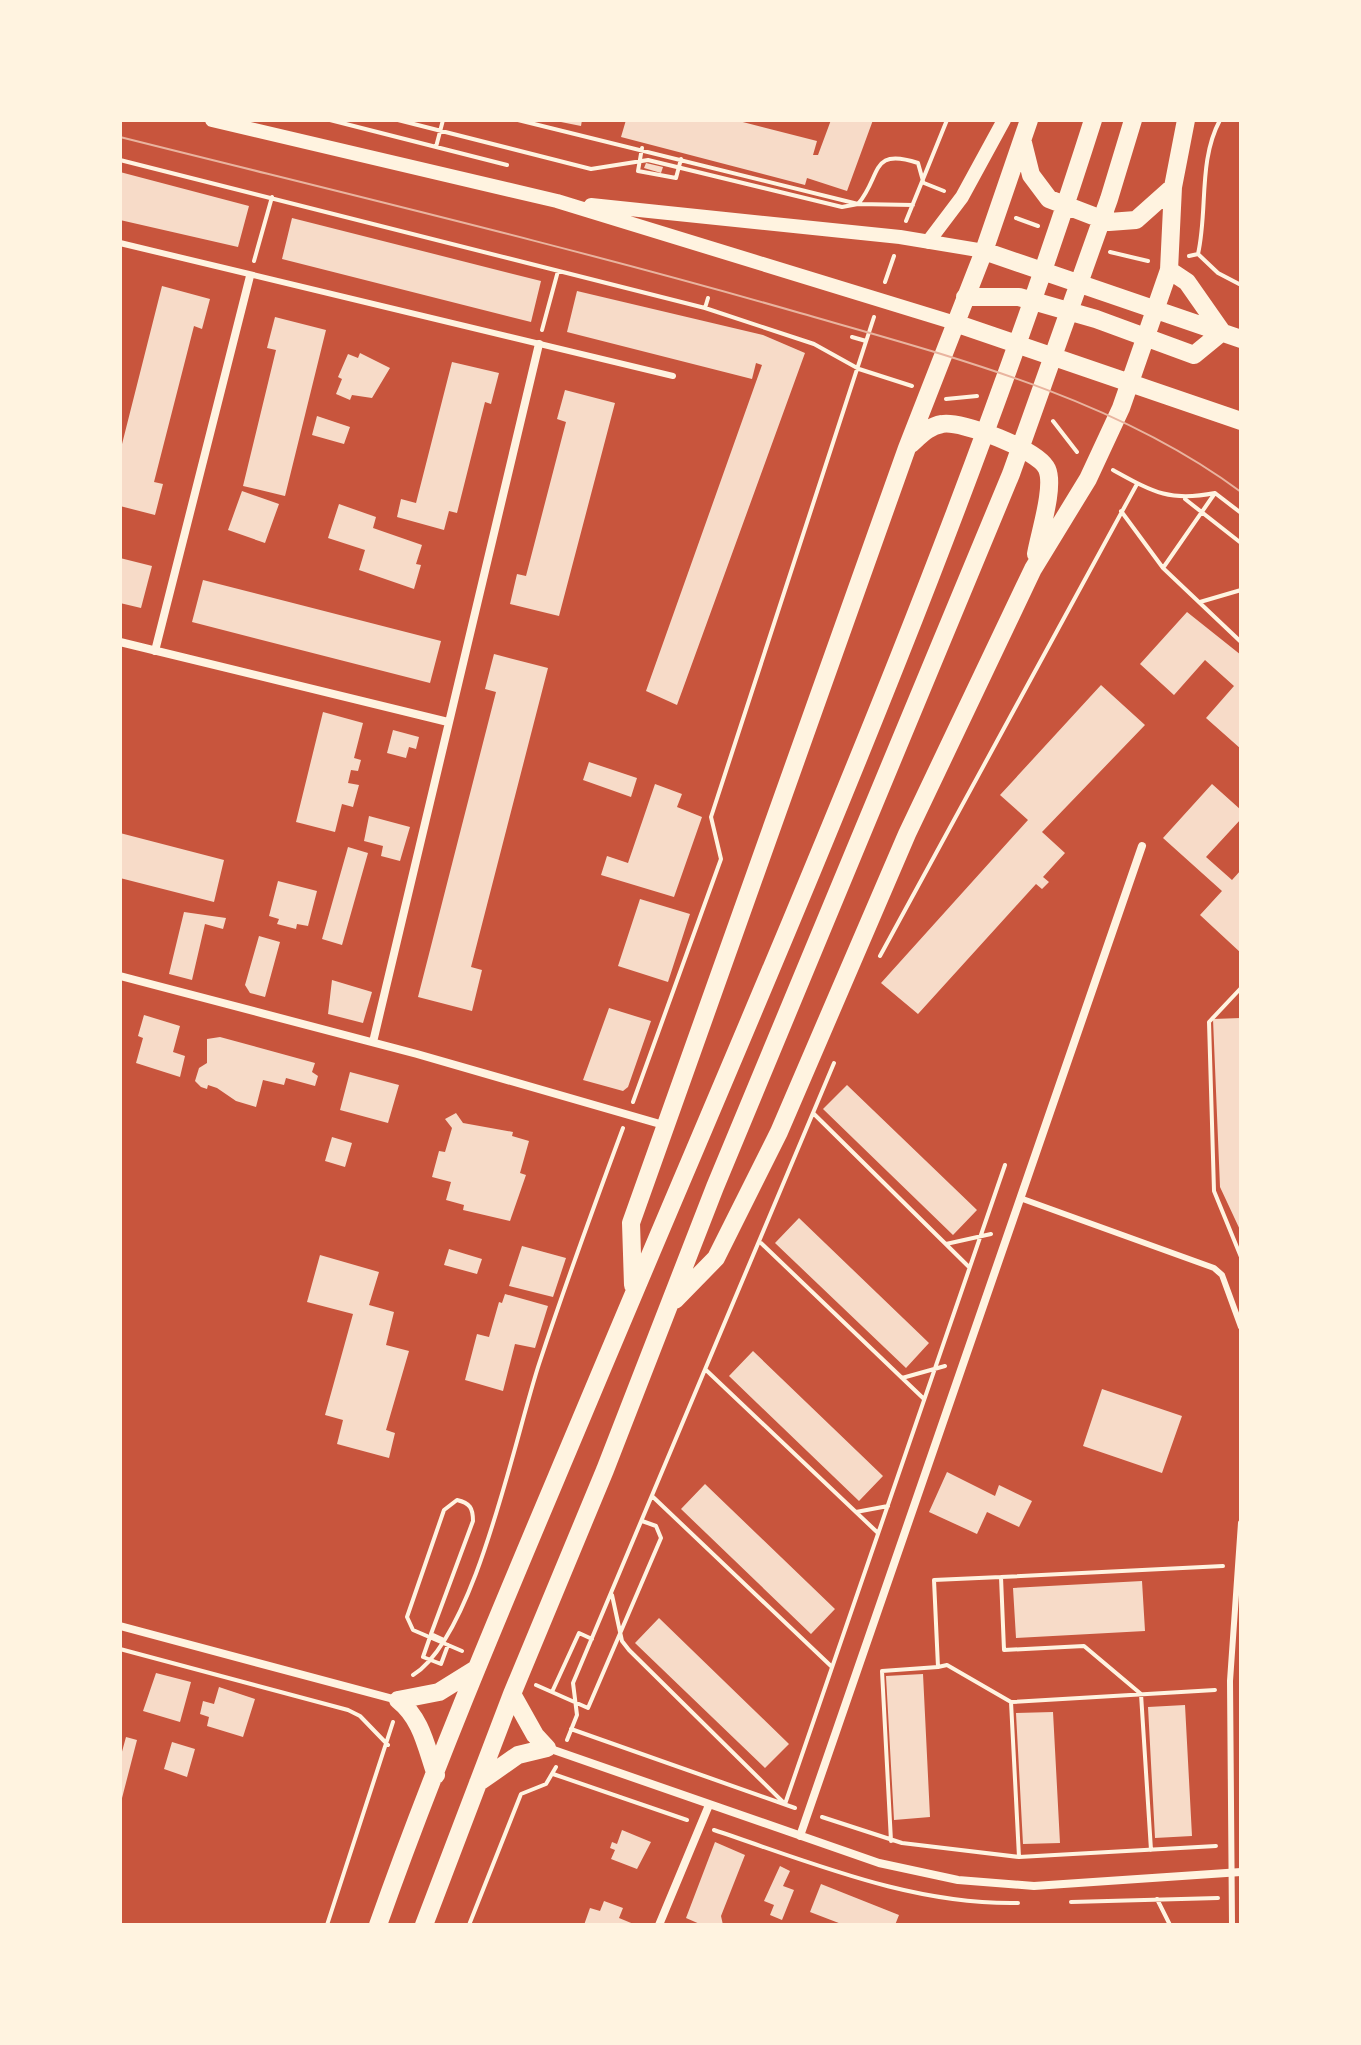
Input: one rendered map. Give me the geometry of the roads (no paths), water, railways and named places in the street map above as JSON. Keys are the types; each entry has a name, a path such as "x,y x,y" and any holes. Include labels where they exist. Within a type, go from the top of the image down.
{"main road":[{"path":"634,1292 631,1223 907,448 984,251 1029,120"},
{"path":"378,1925 477,1668 793,915 974,460 1093,120"},
{"path":"424,1925 476,1785 668,1308 1011,474 1109,199 1133,120"},
{"path":"668,1308 716,1258 779,1132 907,834 1033,569 1088,479 1130,384 1148,339 1169,270 1173,187 1186,120"},
{"path":"1023,140 1027,163 1038,188 1049,199 1109,222 1136,220 1173,187"},
{"path":"984,251 1241,339"},
{"path":"1169,270 1187,282 1222,332"},
{"path":"965,297 1019,297 1096,319 1194,355 1222,332"},
{"path":"955,323 1240,421"},
{"path":"907,448 926,431 946,423 1001,440 1042,461 1049,475 1049,489 1033,569"},
{"path":"398,1700 439,1692 477,1668"},
{"path":"476,1785 518,1755 547,1748 535,1735 512,1694"},
{"path":"398,1700 409,1709 420,1726 436,1775"}],"street":[{"path":"212,120 557,201 955,323"},
{"path":"928,242 962,197 1004,120"},
{"path":"557,201 928,242 984,251"},
{"path":"155,651 250,276"},
{"path":"373,1042 539,344"},
{"path":"120,642 448,722"},
{"path":"800,1836 1142,846"},
{"path":"120,976 373,1042 667,1126"},
{"path":"120,1626 398,1700"},
{"path":"547,1748 879,1863 958,1880 1034,1886 1238,1872"},
{"path":"659,1925 709,1805"}],"lane":[{"path":"120,243 673,376"},
{"path":"1020,1198 1214,1268 1222,1275 1241,1327"},
{"path":"1232,1925 1238,1872 1233,1845 1230,1689 1241,1523"}],"tram line":[{"path":"120,137 631,266 972,364 1030,383 1140,430 1192,459 1241,492"}]}
